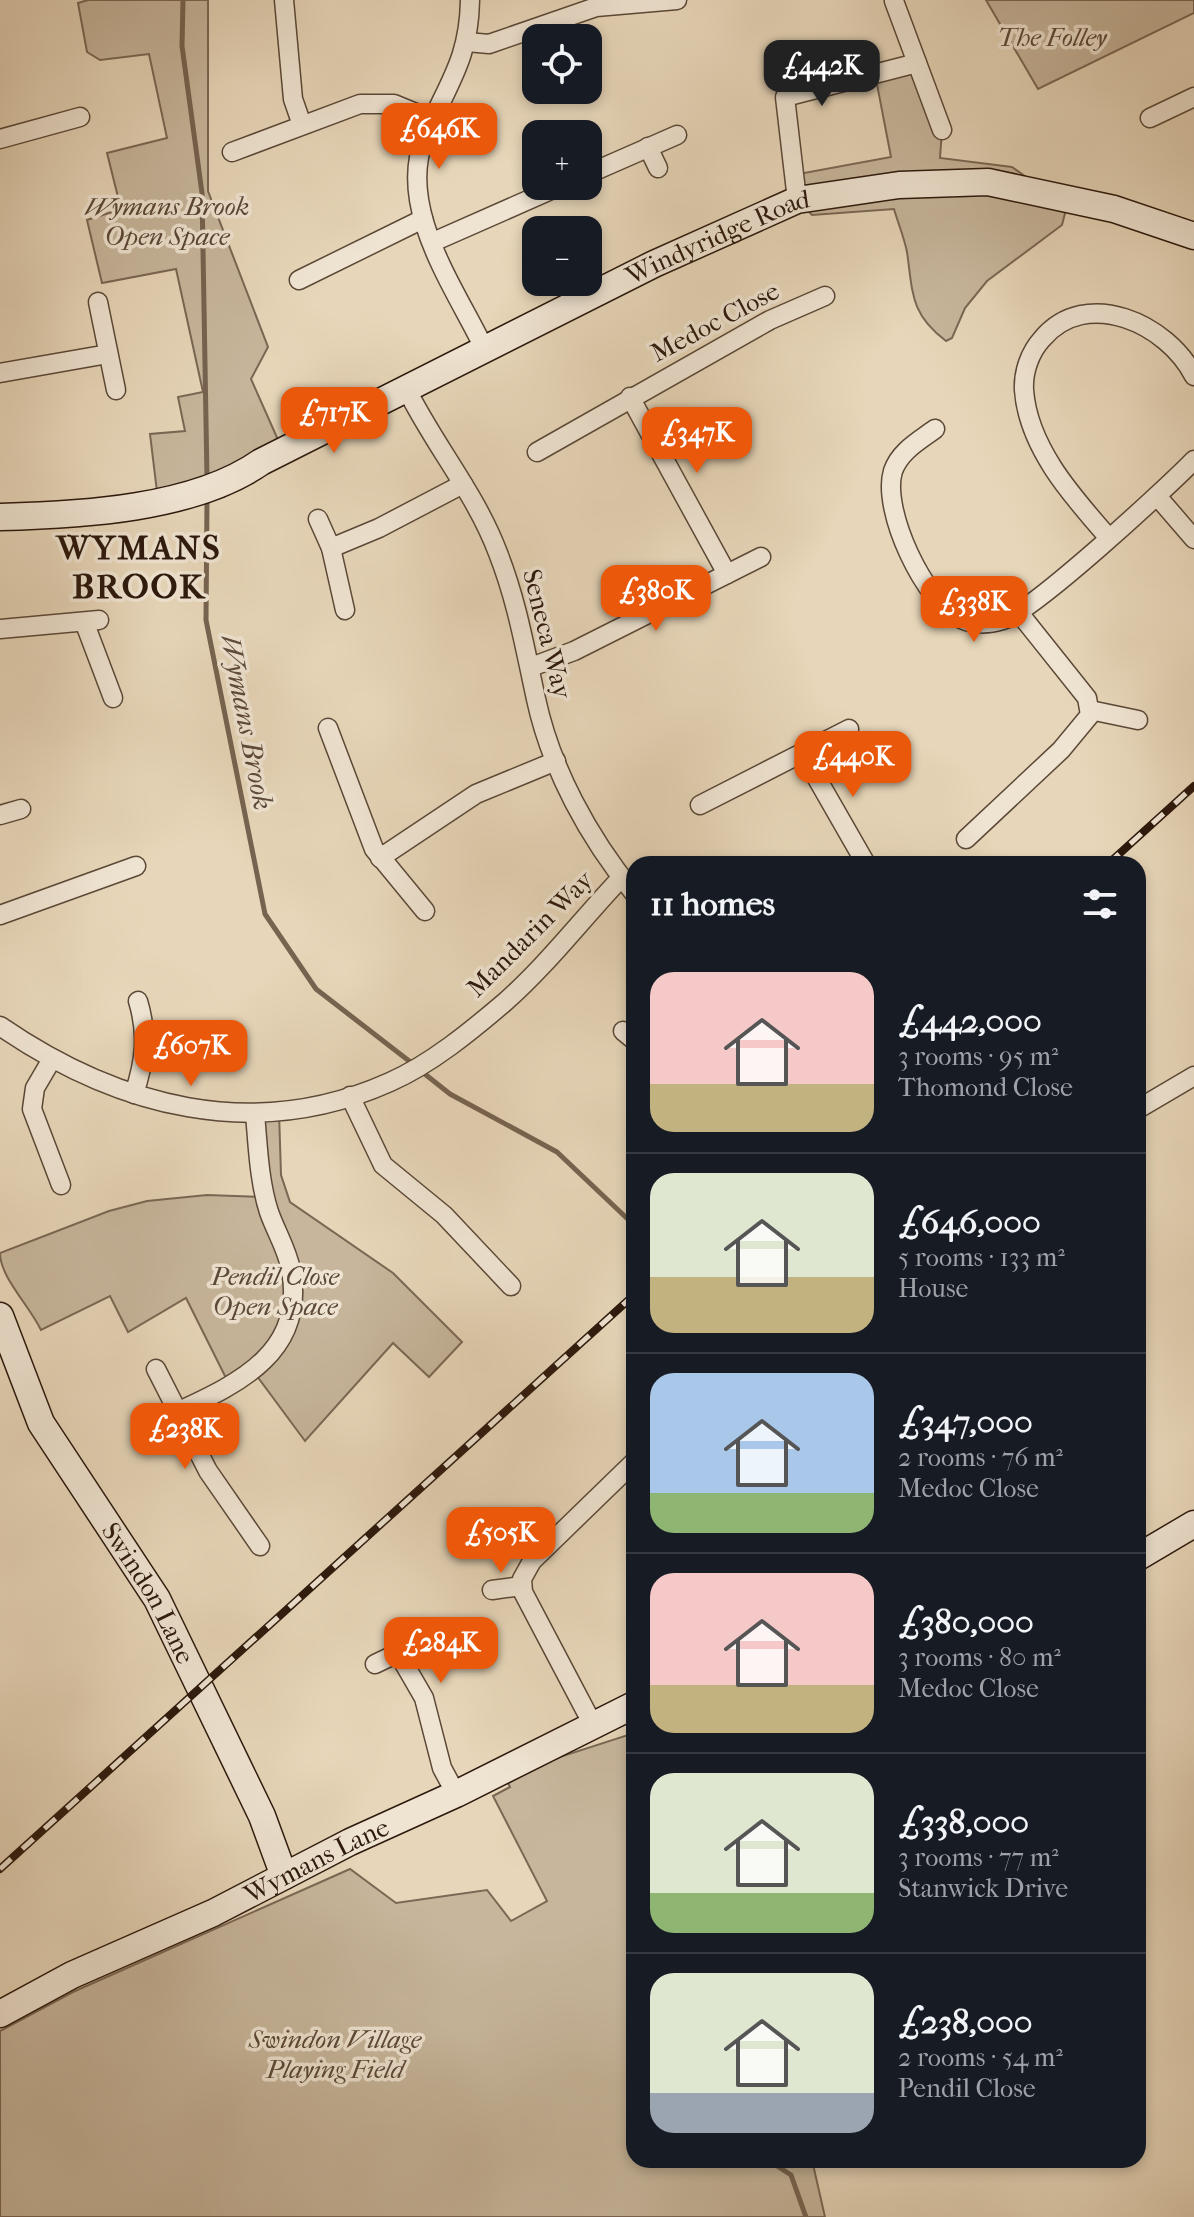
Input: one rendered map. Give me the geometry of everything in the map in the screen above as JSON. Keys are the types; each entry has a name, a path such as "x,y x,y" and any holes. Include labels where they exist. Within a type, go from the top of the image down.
{"street":[{"path":"284,0 293,99 302,125"},
{"path":"470,0 467,42 456,76 423,141 417,173 423,219 484,348"},
{"path":"467,42 489,44 596,7 677,0"},
{"path":"894,1 942,130"},
{"path":"797,200 785,97 917,63"},
{"path":"1150,118 1194,97"},
{"path":"232,152 360,104 394,104 433,120"},
{"path":"0,139 80,117"},
{"path":"602,168 677,135"},
{"path":"648,147 658,168"},
{"name":"Windyridge Road","path":"0,517 116,508 237,479 261,462 484,348 725,230 797,200 899,185 988,182 1114,209 1194,236"},
{"path":"433,242 528,200"},
{"path":"299,280 423,219"},
{"name":"Medoc Close","path":"537,452 770,320 825,296"},
{"path":"98,302 116,390"},
{"path":"1108,537 1078,503 1039,443 1024,392 1031,356 1043,337 1061,323 1081,314 1104,313 1168,340 1194,376"},
{"path":"0,373 108,354"},
{"name":"Seneca Way","path":"406,388 422,422 463,484 497,549 516,602 536,699 556,761 586,824 626,884"},
{"path":"630,397 727,574"},
{"path":"928,438 901,456 891,480 894,514 911,559 947,609 961,619 980,624 1020,614 1157,496 1194,460"},
{"path":"331,548 379,528 463,484"},
{"path":"1157,496 1194,539"},
{"path":"318,519 331,548 345,610"},
{"path":"531,667 574,651 761,557"},
{"path":"966,839 1081,730 1090,710 1087,698 1020,614"},
{"path":"0,629 92,622 113,698"},
{"path":"1090,710 1138,720"},
{"path":"328,728 380,858 425,911"},
{"path":"700,805 849,729"},
{"path":"803,754 861,856"},
{"path":"380,858 476,794 556,761"},
{"path":"0,915 136,866"},
{"name":"Mandarin Way","path":"0,1026 52,1059 134,1094 190,1109 255,1114 350,1096 391,1082 441,1050 506,1001 621,878"},
{"path":"134,1094 143,1064 145,1037 138,1001"},
{"path":"52,1059 35,1088 32,1109 61,1185"},
{"path":"1146,1104 1194,1076"},
{"path":"350,1096 383,1165 444,1215 511,1286"},
{"path":"179,1411 254,1371 273,1351 290,1314 291,1271 269,1212 260,1171 255,1114"},
{"name":"Swindon Lane","path":"0,1316 41,1423 157,1599 262,1816 284,1876"},
{"path":"156,1369 208,1471 260,1546"},
{"path":"592,1723 521,1586 527,1566 626,1470"},
{"path":"1146,1552 1194,1524"},
{"path":"492,1590 521,1586"},
{"path":"375,1664 398,1653 424,1698 442,1768 456,1794"},
{"name":"Wymans Lane","path":"0,2014 72,1975 200,1919 626,1708"}],"green space":[{"name":"Wymans Brook Open Space","path":"88,0 208,0 208,191 268,347 251,379 283,451 158,500 150,434 185,431 178,397 203,392 176,269 102,283 87,220 121,209 107,153 167,138 149,54 100,60 87,52 78,3"},
{"name":"The Folley","path":"986,0 1194,0 1194,13 1038,89"},
{"path":"917,63 942,130 940,158 1012,167 1050,194 1069,198 1062,225 987,281 965,308 952,338 946,341 926,321 915,302 906,246 894,209 812,215 797,200 793,175 891,157 875,74"},
{"name":"Pendil Close Open Space","path":"279,1112 281,1175 290,1202 393,1273 462,1342 429,1377 393,1343 305,1441 254,1372 230,1386 186,1298 128,1332 110,1296 41,1330 5,1272 0,1253 109,1211 147,1201 207,1195 266,1197 255,1114"},
{"name":"Swindon Village Playing Field","path":"626,1736 626,2168 814,2168 825,2217 0,2217 0,2031 73,1992 350,1869 396,1903 487,1890 511,1921 547,1901 493,1796 510,1787 504,1775"}],"waterway":[{"name":"Wymans Brook","path":"183,0 182,46 202,193 207,478"},
{"name":"Wymans Brook","path":"207,500 206,620 265,914 316,989 413,1064"},
{"name":"Wymans Brook","path":"421,1071 450,1094 557,1152 626,1217"},
{"name":"Wymans Brook","path":"780,2168 791,2175 806,2217"}],"railway":[{"path":"1117,856 1194,786"},
{"path":"0,1869 626,1302"}],"district":[{"name":"WYMANS BROOK","path":"139,568"}]}
